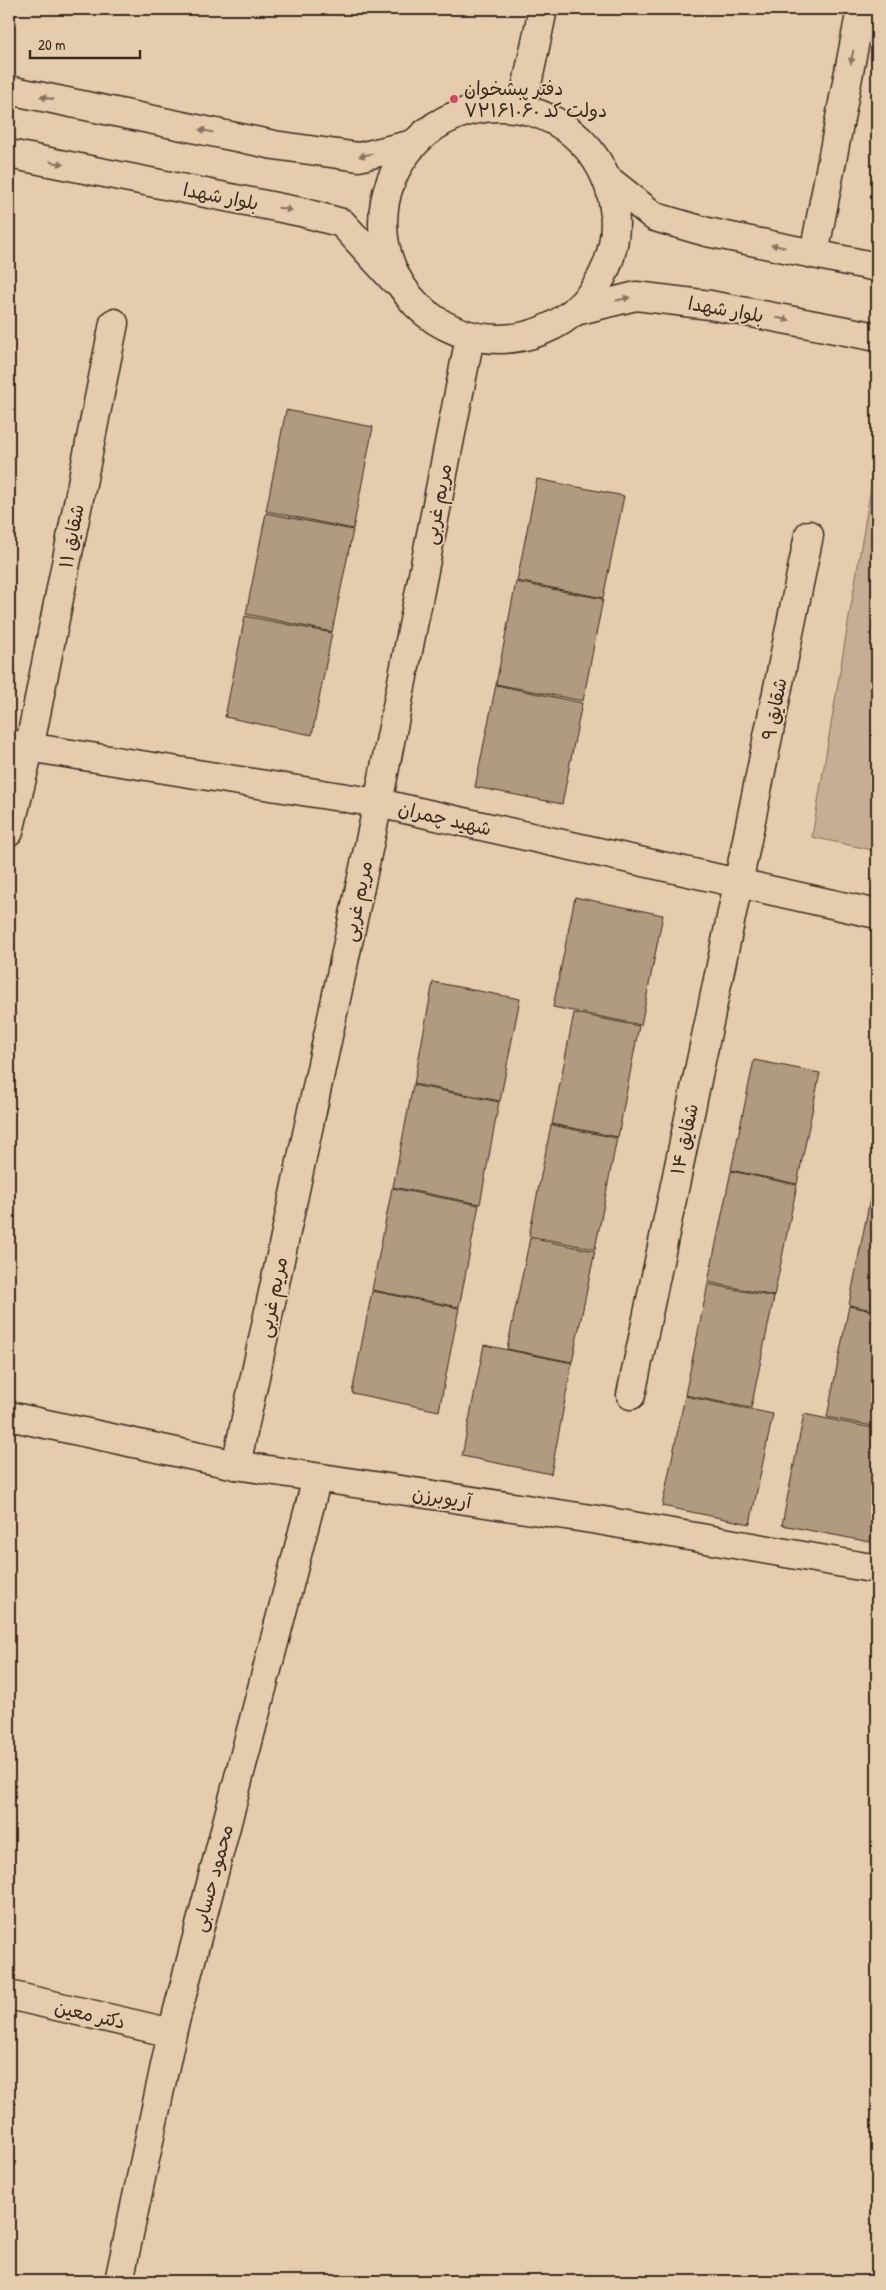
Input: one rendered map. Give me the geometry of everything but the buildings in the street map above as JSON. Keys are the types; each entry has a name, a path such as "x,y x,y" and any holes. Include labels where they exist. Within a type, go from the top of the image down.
{"street":[{"path":"522,108 543,9"},
{"path":"814,254 862,9"},
{"path":"9,90 274,145 358,157 413,144"},
{"path":"405,292 387,256 383,217 391,178 413,144 444,120 482,107 522,108 559,123 587,147 606,178 615,213 612,249 599,283 576,311 545,330 510,340 470,337"},
{"name":"بلوار شهدا","path":"9,154 301,212 342,223 405,292 434,320 470,337"},
{"path":"606,178 655,216 707,232 877,267"},
{"name":"بلوار شهدا","path":"576,311 636,296 710,305 877,338"},
{"name":"شقایق ۱۱","path":"9,832 19,746 114,323"},
{"name":"مریم غربی","path":"236,1465 378,803 470,337"},
{"name":"شقایق ۹","path":"738,884 809,535"},
{"name":"شهید چمران","path":"19,746 378,803 877,914"},
{"name":"شقایق ۱۴","path":"630,1395 738,884"},
{"name":"آریوبرزن","path":"9,1416 236,1465 598,1520 877,1569"},
{"name":"محمود حسابی","path":"119,2281 172,2033 317,1478"},
{"name":"دکتر معین","path":"9,1995 172,2033"}],"shaded area":[{"path":"877,452 877,851 812,837"}],"place":[{"name":"دفتر پبشخوان دولت کد ۷۲۱۶۱۰۶۰","path":"454,99"}]}
